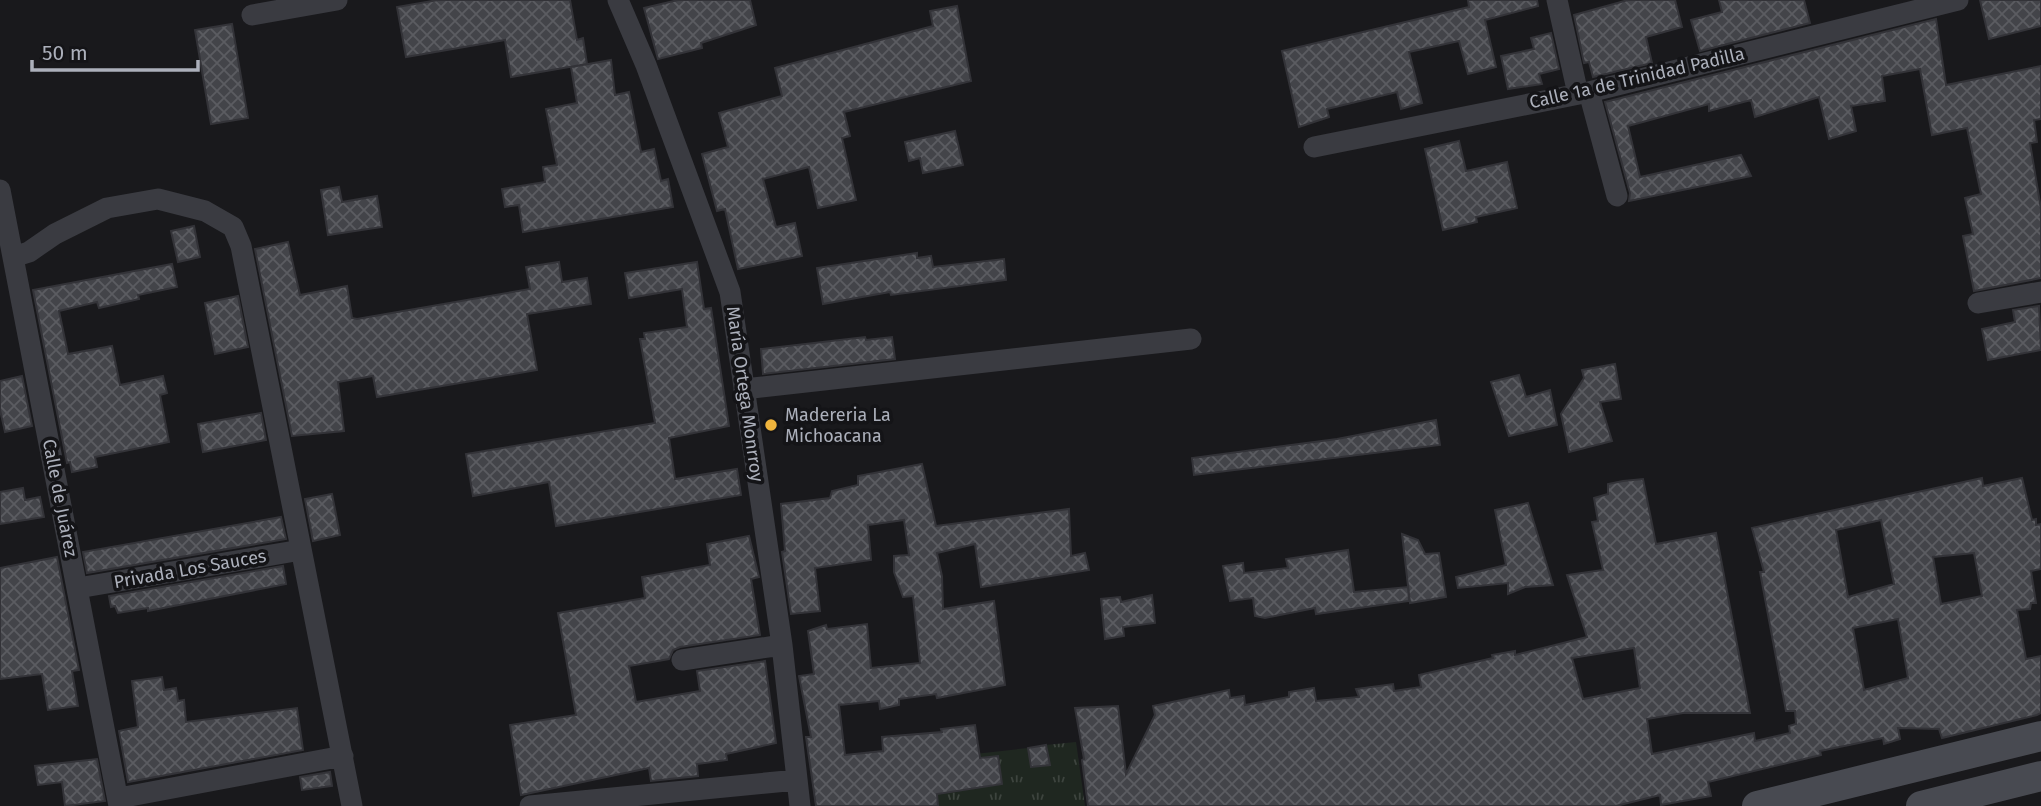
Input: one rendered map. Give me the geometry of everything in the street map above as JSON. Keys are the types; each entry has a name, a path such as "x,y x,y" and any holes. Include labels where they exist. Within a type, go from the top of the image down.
{"street":[{"path":"252,15 337,0"},
{"name":"María Ortega Monrroy","path":"618,0 646,65 730,292 782,646 800,806"},
{"path":"1557,0 1583,93 1617,196"},
{"name":"Calle 1a de Trinidad Padilla","path":"1314,147 1583,93 1958,0"},
{"name":"Calle de Juárez","path":"0,190 119,802"},
{"path":"13,257 29,252 55,234 107,208 158,200 205,211 233,227 241,246 352,806"},
{"path":"1978,303 2041,292"},
{"path":"744,389 1191,339"},
{"name":"Privada Los Sauces","path":"78,588 301,550"},
{"path":"682,660 782,646"},
{"path":"1757,806 2041,736"},
{"path":"119,802 343,756"},
{"path":"1921,806 2041,776"},
{"path":"530,806 797,780"}],"green space":[{"path":"1076,742 1085,806 938,806 933,764 952,792 980,788 975,754 1028,748 1032,766 1049,765 1046,745"}],"building":[{"path":"438,0 570,0 577,40 583,38 587,64 511,77 505,40 406,57 397,7"},
{"path":"678,0 750,0 756,25 701,43 702,48 658,59 644,8"},
{"path":"1468,0 1537,0 1538,6 1485,20 1496,67 1468,74 1459,41 1409,52 1422,103 1401,109 1397,92 1327,109 1329,117 1299,127 1282,51 1469,7"},
{"path":"1628,0 1675,0 1682,27 1646,37 1652,63 1593,77 1589,62 1584,63 1574,15"},
{"path":"1719,0 1804,0 1810,23 1700,51 1691,20 1722,12"},
{"path":"1980,0 2041,0 2041,26 1989,39"},
{"path":"957,6 971,81 844,112 850,136 842,138 856,200 818,208 809,167 763,179 776,227 795,223 802,256 738,269 725,209 717,211 702,154 728,147 719,113 782,96 775,68 933,26 930,11"},
{"path":"1936,19 1946,85 2041,66 2041,119 2034,120 2037,142 2030,143 2041,209 2041,278 1974,291 1963,236 1973,234 1965,198 1981,194 1967,128 1932,135 1920,69 1882,76 1885,101 1851,106 1856,131 1829,139 1819,97 1755,117 1751,100 1709,111 1709,104 1628,126 1640,177 1741,155 1751,176 1629,201 1630,193 1605,102"},
{"path":"232,24 248,118 211,124 195,30"},
{"path":"1551,33 1559,69 1539,74 1542,84 1508,89 1501,56 1534,49 1531,38"},
{"path":"611,60 615,95 629,92 641,152 654,149 661,181 668,179 673,207 523,232 519,205 505,207 502,189 545,182 543,167 557,165 546,109 577,103 571,67"},
{"path":"955,131 963,165 923,173 920,158 909,161 905,142"},
{"path":"1459,141 1466,171 1507,162 1517,208 1476,217 1477,222 1443,230 1425,149"},
{"path":"339,187 342,202 377,196 382,227 328,235 321,190"},
{"path":"194,226 200,257 178,262 171,231"},
{"path":"288,242 300,295 347,286 352,318 530,289 526,267 559,262 562,282 587,278 591,304 527,314 537,370 377,397 373,376 338,382 344,431 292,436 255,249"},
{"path":"917,253 917,258 931,256 933,267 1004,259 1006,280 891,295 890,292 823,304 817,268"},
{"path":"697,262 704,309 711,308 729,426 669,438 675,479 737,469 741,495 556,526 549,482 473,496 466,454 655,423 640,339 645,339 644,333 687,327 682,289 629,298 625,273"},
{"path":"172,264 177,287 138,295 139,299 99,308 97,302 59,311 68,354 112,346 120,385 163,376 167,393 160,395 169,442 95,457 97,467 72,472 70,462 67,463 33,290"},
{"path":"238,296 248,347 215,354 205,303"},
{"path":"2039,306 2041,350 1988,360 1982,329 2015,322 2013,310"},
{"path":"865,337 866,340 892,337 895,359 763,374 761,349"},
{"path":"1615,364 1621,399 1600,402 1612,441 1569,452 1561,414 1584,378 1582,370"},
{"path":"1519,375 1526,397 1550,390 1557,425 1509,436 1491,382"},
{"path":"22,376 32,426 5,432 0,410 0,381"},
{"path":"261,413 266,440 203,452 198,424"},
{"path":"1436,420 1440,445 1194,475 1192,458 1337,439"},
{"path":"922,464 936,526 1069,509 1071,556 1085,553 1089,570 981,587 975,544 937,553 942,576 943,609 994,601 1005,685 937,698 936,694 899,699 899,705 880,709 879,701 839,705 845,755 883,751 882,737 942,732 941,729 975,725 980,758 998,756 1002,784 937,794 938,806 816,806 806,737 811,737 799,676 814,674 808,631 826,625 827,629 867,624 871,668 920,663 913,596 903,597 894,572 894,556 909,555 904,520 868,525 871,560 815,568 820,611 791,614 782,552 785,551 781,504 830,498 832,491 858,485 858,476"},
{"path":"1982,478 1983,486 2022,478 2032,520 2036,519 2036,525 2041,524 2041,569 2031,571 2036,603 2031,603 2030,609 2017,610 2026,659 2041,656 2041,713 1942,738 1939,729 1898,728 1900,739 1884,744 1883,738 1820,751 1821,755 1708,782 1711,796 1661,805 1660,795 1616,806 1088,806 1084,759 1075,708 1118,706 1126,774 1155,715 1153,706 1229,690 1230,698 1244,696 1245,705 1289,697 1289,692 1314,688 1316,701 1359,697 1356,689 1393,684 1394,691 1421,687 1419,675 1493,658 1492,655 1515,651 1515,655 1587,637 1567,575 1603,570 1592,522 1598,521 1594,498 1608,494 1608,484 1623,481 1643,479 1656,544 1716,533 1750,713 1683,713 1647,719 1652,754 1754,733 1755,741 1790,733 1789,726 1796,724 1795,711 1786,711 1760,572 1764,572 1752,528","holes":["1881,520 1894,584 1848,597 1836,530","1974,553 1982,596 1941,604 1933,557","1898,619 1908,678 1864,690 1853,628","1634,648 1640,688 1583,699 1572,658"]},
{"path":"23,488 25,500 40,497 44,517 0,524 0,492"},
{"path":"332,494 340,535 313,541 305,499"},
{"path":"1528,503 1553,585 1525,587 1508,594 1508,583 1458,588 1456,577 1506,565 1495,510"},
{"path":"281,517 286,539 87,573 83,552"},
{"path":"1402,534 1418,540 1425,554 1439,553 1446,597 1410,603"},
{"path":"749,536 759,577 751,579 760,635 680,647 673,650 669,659 629,666 636,702 700,691 697,671 765,661 776,743 726,754 727,760 697,764 698,776 651,781 649,768 521,795 510,725 576,715 558,613 645,598 642,577 710,565 707,544"},
{"path":"1348,550 1354,592 1408,587 1409,601 1316,614 1315,608 1265,618 1255,616 1253,598 1230,601 1223,566 1243,563 1244,573 1288,568 1286,559"},
{"path":"57,557 79,670 72,671 78,706 48,710 42,674 0,679 0,568"},
{"path":"283,566 286,584 148,611 148,608 118,613 115,606 111,607 109,596"},
{"path":"1152,595 1155,623 1123,627 1124,636 1105,639 1101,599 1120,597 1121,602"},
{"path":"162,677 164,690 176,688 178,701 184,700 186,722 297,708 303,750 128,782 119,731 138,727 132,681"},
{"path":"1046,745 1050,765 1031,767 1028,748"},
{"path":"97,759 105,801 65,806 62,782 38,785 35,766"},
{"path":"330,772 332,786 302,790 300,777"}],"place":[{"name":"Madereria La Michoacana","path":"771,425"}]}
